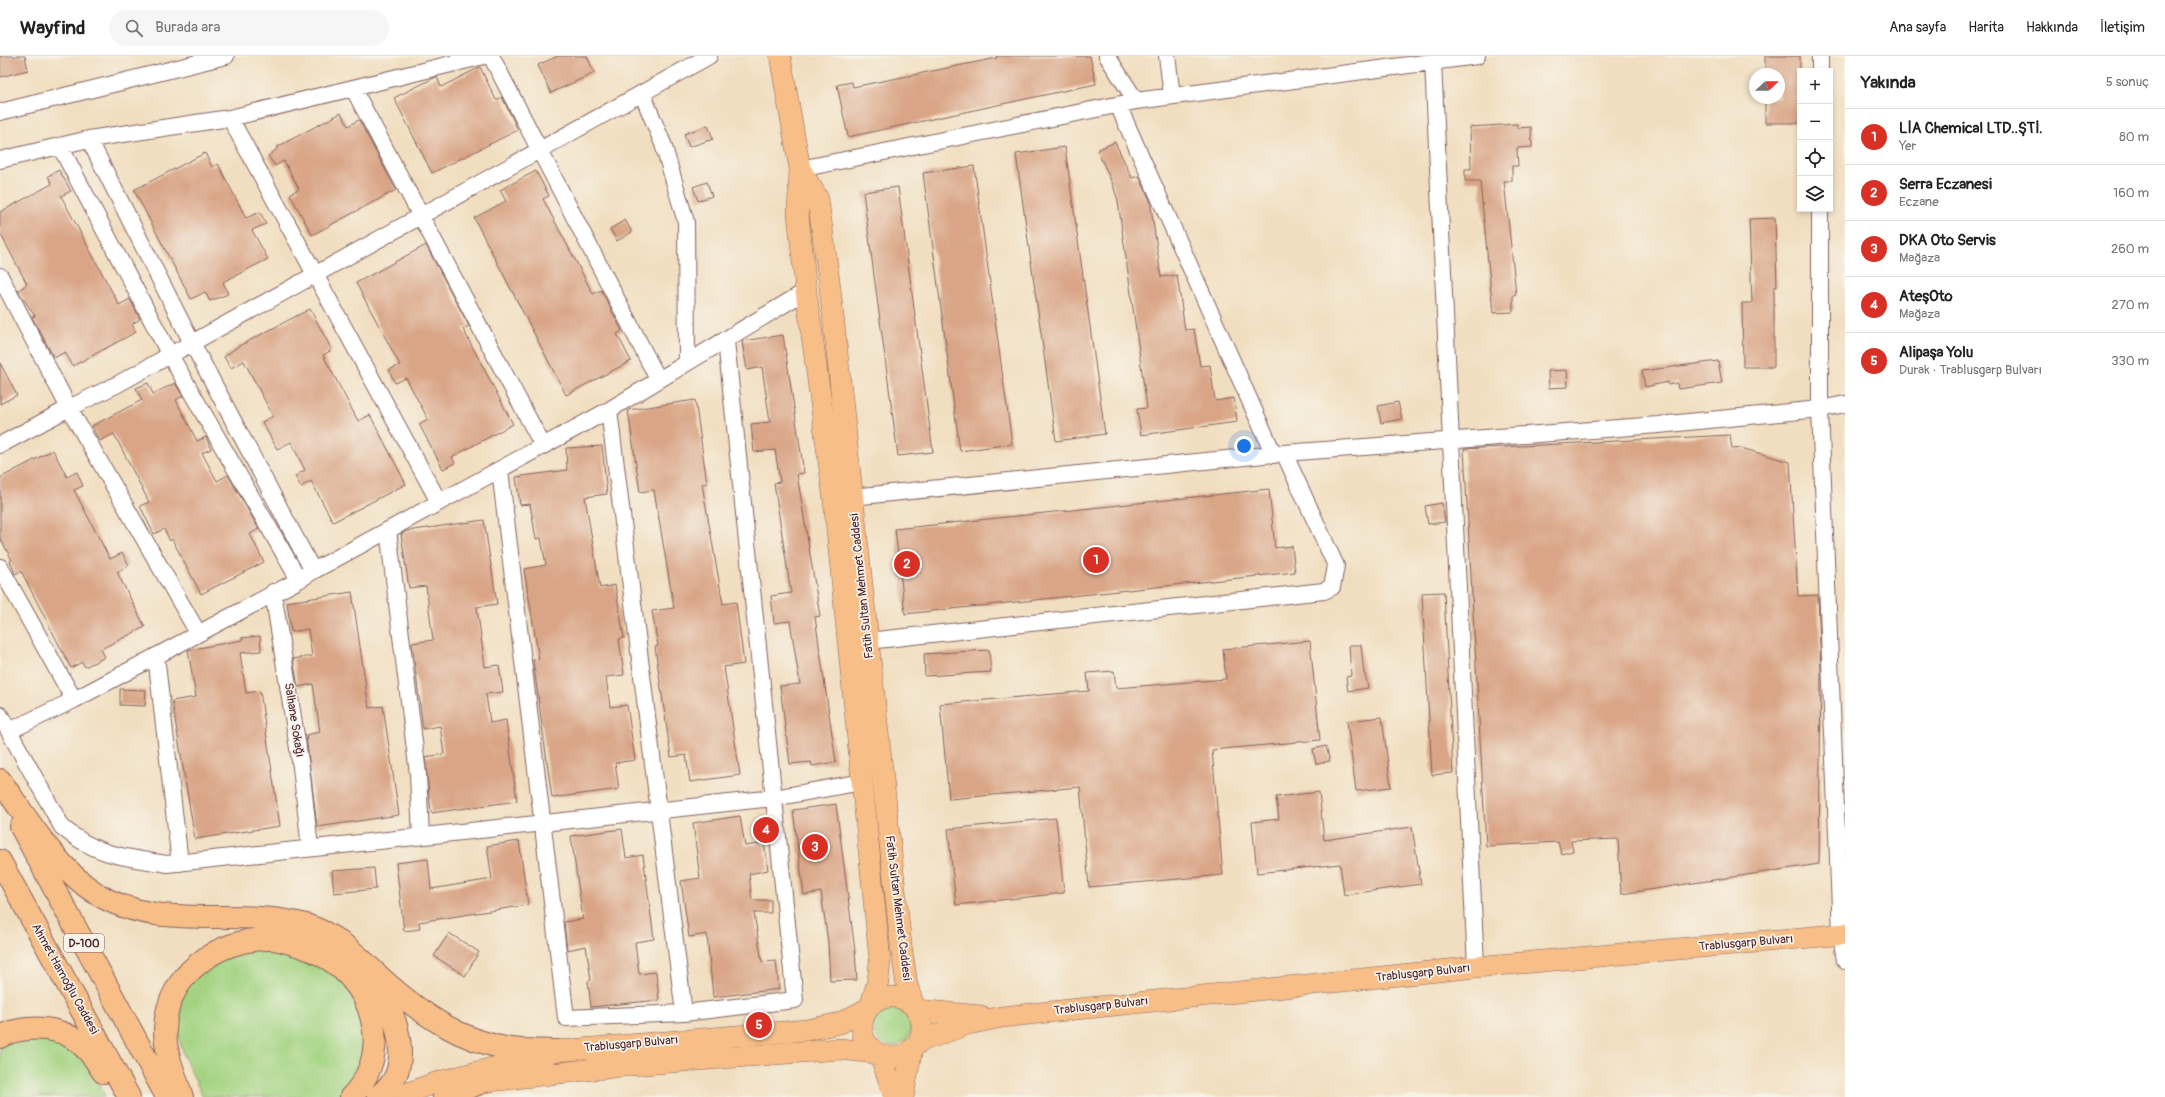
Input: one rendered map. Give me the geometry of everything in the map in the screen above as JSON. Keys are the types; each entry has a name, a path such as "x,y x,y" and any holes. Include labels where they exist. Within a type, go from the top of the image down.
{"highway":[{"path":"0,780 64,866 84,885 99,895 147,913 166,916 255,918 307,925 330,936 360,959 418,1010 445,1027 474,1038 511,1049 557,1051"},
{"name":"D-100","path":"0,789 167,1097"},
{"name":"Ahmet Hamoğlu Caddesi","path":"0,860 129,1097"},
{"path":"182,1097 167,1051 165,1029 169,1010 182,978 197,962 214,952 251,941 270,939 290,943 326,956 353,981 365,998 372,1019 374,1051 362,1086 350,1097"},
{"path":"360,959 381,989 397,1029 400,1046 398,1064 392,1083 378,1097"},
{"path":"0,1037 20,1030 40,1028 55,1029 70,1035 85,1048 101,1068 117,1097"},
{"path":"444,1097 485,1081"}],"main road":[{"name":"Fatih Sultan Mehmet Caddesi","path":"780,56 800,169 798,214 806,291 868,640 901,945 907,985 915,1008"},
{"name":"Fatih Sultan Mehmet Caddesi","path":"800,169 818,199 830,288 862,782 880,961 878,981 869,1006"},
{"path":"806,291 830,288"},
{"path":"862,782 883,779"},
{"name":"Trablusgarp Bulvarı","path":"915,1045 968,1024 1002,1017 1476,967 1843,934"},
{"path":"903,1097 915,1045 922,1026 915,1008 898,997 879,999 869,1006 861,1024 862,1032 869,1047 878,1054 897,1057 915,1045"},
{"name":"Trablusgarp Bulvarı","path":"397,1097 432,1084 557,1051 807,1030 840,1023 869,1006"},
{"name":"Trablusgarp Bulvarı","path":"915,1008 1002,1017"},
{"name":"Trablusgarp Bulvarı","path":"417,1097 485,1081 631,1065 840,1049 878,1054"},
{"path":"878,1054 895,1097"}],"street":[{"path":"0,112 226,56"},
{"path":"0,160 89,139 230,118 484,56"},
{"path":"491,56 658,379"},
{"path":"0,445 118,384 709,56"},
{"path":"1107,56 1136,101"},
{"path":"1167,56 1172,96"},
{"path":"800,169 1136,101 1469,56"},
{"path":"1820,56 1820,68"},
{"path":"1432,62 1476,967"},
{"path":"353,88 420,217 543,446"},
{"path":"642,93 663,144 686,222 687,362"},
{"path":"868,640 1324,591 1332,587 1336,566 1279,454 1118,105"},
{"path":"230,118 439,502"},
{"path":"89,139 192,343 313,571"},
{"path":"60,146 170,354 300,580"},
{"path":"1820,212 1820,409 1845,962"},
{"path":"0,276 69,408 198,633"},
{"path":"9,731 74,700 273,592 300,580 313,571 609,410 658,379 726,341 806,291"},
{"path":"500,470 566,1018 684,1013 795,1000 726,341"},
{"path":"843,499 1279,454 1658,425 1820,409 1845,404"},
{"path":"609,410 684,1013"},
{"path":"388,530 418,774 422,836"},
{"path":"0,567 74,700"},
{"name":"Salhane Sokağı","path":"273,592 301,767 310,848"},
{"path":"156,656 180,863"},
{"path":"0,715 62,827 77,840 104,853 167,864 774,798 862,782"}],"green space":[{"path":"270,944 337,969 370,1027 358,1077 339,1097 203,1097 184,1056 178,1033 178,1009 182,989 218,955"},
{"path":"888,1008 896,1008 906,1013 910,1020 910,1034 906,1041 896,1046 888,1046 878,1041 876,1038 873,1031 873,1023 878,1013 881,1011"},
{"path":"22,1033 81,1048 105,1097 0,1097 0,1042"}],"building":[{"path":"0,56 25,56 28,70 0,77"},
{"path":"558,56 587,56 594,73 551,93 538,65"},
{"path":"996,56 1090,56 1096,84 848,137 837,85 852,82 853,87 997,58"},
{"path":"1765,56 1800,56 1800,68 1797,68 1797,123 1765,123 1765,104 1785,104 1785,68 1765,68"},
{"path":"480,67 496,100 502,97 518,130 432,173 394,98 437,77 441,87"},
{"path":"341,113 348,126 359,120 396,190 312,235 290,194 299,189 284,161 275,166 268,156 277,149 277,147"},
{"path":"1517,124 1517,128 1531,127 1532,147 1517,148 1518,166 1512,166 1512,181 1504,181 1516,294 1513,295 1513,312 1493,313 1480,181 1465,181 1465,169 1471,169 1470,127"},
{"path":"708,125 713,139 689,147 684,134"},
{"path":"1115,142 1132,178 1139,176 1150,200 1161,277 1177,275 1185,330 1194,329 1200,366 1210,365 1215,401 1234,398 1237,422 1141,435 1137,409 1147,408 1118,201 1113,185 1097,150"},
{"path":"1065,147 1105,434 1056,441 1016,154"},
{"path":"205,153 212,167 218,164 246,218 260,212 266,224 252,230 268,259 223,282 228,294 210,301 205,292 191,299 134,190"},
{"path":"974,166 1012,444 960,451 923,173"},
{"path":"59,170 71,191 61,196 119,305 130,299 140,319 132,324 136,332 73,366 65,352 54,358 32,317 35,316 18,291 27,284 0,233 0,212 52,184 48,176"},
{"path":"536,171 549,196 543,199 593,294 601,290 622,331 617,334 631,361 566,395 474,218 506,201 500,190"},
{"path":"707,182 712,196 698,201 693,187"},
{"path":"898,187 933,452 898,456 863,192"},
{"path":"1775,218 1777,287 1774,287 1774,367 1743,367 1742,303 1752,303 1749,219"},
{"path":"625,220 632,232 617,241 610,229"},
{"path":"426,245 469,326 463,329 513,424 452,457 455,463 443,469 419,424 428,419 406,378 395,383 389,370 400,365 356,283"},
{"path":"310,309 332,350 323,355 358,421 370,415 406,484 333,522 311,481 301,487 295,476 305,470 291,442 277,449 262,422 273,416 244,361 231,368 224,357 237,347"},
{"path":"783,335 804,473 797,474 820,616 815,617 836,762 812,766 811,762 790,764 780,686 800,684 790,621 774,623 771,596 791,593 774,483 780,482 775,450 754,452 751,424 770,422 762,367 747,370 742,341"},
{"path":"1718,361 1722,383 1678,389 1677,383 1668,385 1668,382 1645,387 1642,371"},
{"path":"0,363 17,395 0,404"},
{"path":"1567,370 1568,387 1549,388 1548,371"},
{"path":"148,383 153,394 175,383 183,396 176,400 197,441 206,437 211,449 202,453 217,481 228,475 259,529 250,534 264,562 201,594 172,539 170,541 164,529 154,534 140,506 149,502 114,434 99,441 92,426 142,400 136,388"},
{"path":"695,400 707,483 702,484 723,604 736,602 744,664 724,667 740,775 690,782 686,755 671,757 655,647 658,646 652,611 674,608 654,490 640,492 628,410"},
{"path":"1398,402 1402,419 1381,423 1378,406"},
{"path":"1730,435 1732,449 1741,448 1790,462 1798,596 1818,595 1821,671 1819,864 1621,894 1618,839 1571,841 1573,851 1561,854 1558,842 1486,846 1464,449"},
{"path":"602,446 607,494 585,497 600,588 615,585 624,638 619,639 624,675 606,677 610,707 627,705 635,760 615,763 619,789 552,798 533,660 539,659 524,569 546,565 541,538 536,539 530,504 520,505 516,477 567,470 566,448"},
{"path":"53,450 67,477 77,472 83,486 74,490 110,559 122,553 129,565 117,572 145,627 101,649 105,657 85,667 82,662 71,668 21,571 15,574 10,561 12,560 0,538 0,478"},
{"path":"1269,489 1275,548 1292,546 1295,572 905,614 895,529"},
{"path":"1442,503 1445,522 1428,524 1425,506"},
{"path":"484,520 497,604 477,607 485,667 499,665 503,692 486,694 490,723 506,720 517,801 431,813 425,757 444,754 440,726 423,729 412,643 433,640 426,586 409,588 401,534 407,531"},
{"path":"352,592 369,708 383,706 399,815 317,827 306,735 320,732 313,684 298,687 293,659 312,656 308,629 291,632 287,602"},
{"path":"1444,592 1453,773 1432,775 1422,593"},
{"path":"260,636 261,651 240,653 246,693 260,691 280,826 195,839 172,701 196,697 188,650 242,640 242,638"},
{"path":"1310,641 1320,740 1212,750 1223,875 1089,887 1080,787 949,799 940,704 1089,691 1087,673 1114,671 1116,688 1226,679 1223,649"},
{"path":"1349,645 1361,645 1364,674 1368,688 1348,691 1346,677 1351,676"},
{"path":"989,650 991,672 925,676 924,654"},
{"path":"120,689 146,690 145,706 120,705"},
{"path":"1382,717 1391,787 1356,791 1347,721"},
{"path":"1326,746 1330,761 1316,764 1313,749"},
{"path":"1319,792 1324,840 1412,827 1421,884 1344,895 1340,864 1257,873 1252,822 1279,819 1276,797"},
{"path":"836,804 855,951 857,980 830,981 828,942 821,892 804,895 793,810"},
{"path":"740,816 745,846 764,843 768,870 749,874 752,900 771,900 771,913 754,913 762,962 776,961 779,989 713,997 707,934 689,937 681,881 700,878 693,823"},
{"path":"1056,818 1064,893 956,905 948,829"},
{"path":"622,829 626,858 643,855 654,939 635,942 639,974 656,972 659,1000 591,1007 588,981 591,980 586,946 567,950 564,922 583,919 571,836"},
{"path":"519,841 528,905 419,922 420,929 404,931 396,863 428,859 431,889 492,879 487,846"},
{"path":"374,868 376,889 334,893 332,871"},
{"path":"449,933 479,952 465,976 434,956"}],"place":[{"name":"LİA Chemical LTD..ŞTİ.","path":"1096,560"},
{"name":"Serra Eczanesi","path":"907,564"},
{"name":"AteşOto","path":"766,830"},
{"name":"DKA Oto Servis","path":"815,847"},
{"name":"Alipaşa Yolu","path":"759,1025"}]}
